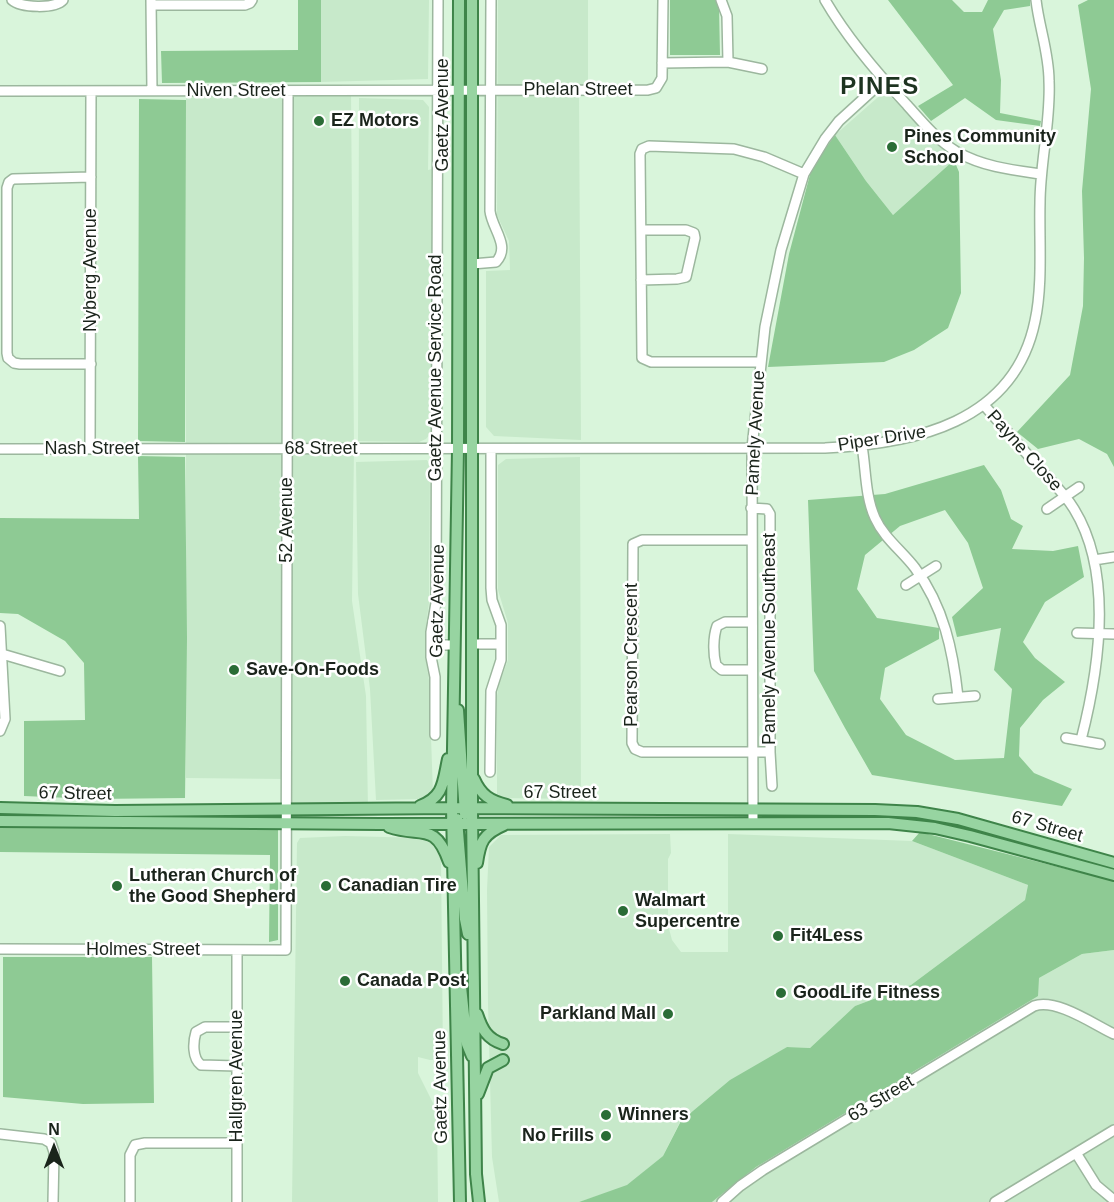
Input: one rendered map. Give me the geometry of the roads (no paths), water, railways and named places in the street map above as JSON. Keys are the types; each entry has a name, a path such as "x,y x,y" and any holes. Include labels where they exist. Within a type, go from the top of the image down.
{"main road":[{"name":"Gaetz Avenue","path":"459,0 458,449 452,696 453,741 462,809"},
{"name":"Gaetz Avenue","path":"462,809 472,775 472,0"},
{"path":"452,696 459,714 462,809 455,824 465,919 472,958"},
{"path":"413,809 430,802 439,793 453,741"},
{"path":"472,775 479,790 489,799 522,809"},
{"name":"67 Street","path":"0,808 115,811 649,810 888,823 935,828 1114,875"},
{"path":"462,809 472,824"},
{"path":"532,823 550,817 571,815 576,809"},
{"path":"579,823 588,816 630,815 649,810"},
{"name":"67 Street","path":"0,820 508,824 875,810 917,812 958,819 1114,863"},
{"path":"380,824 401,831 425,833 436,838 443,847 452,870"},
{"name":"Gaetz Avenue","path":"455,824 452,870 453,954 460,1202"},
{"name":"Gaetz Avenue","path":"472,824 474,1060"},
{"path":"472,890 484,838 491,831 508,824"},
{"path":"453,954 459,965 467,1044 474,1060 476,1174 479,1202"},
{"path":"473,1005 486,1035 495,1042 503,1044"},
{"path":"475,1103 486,1071 493,1064 503,1060"}],"street":[{"path":"12,0 22,6 55,6 63,0"},
{"path":"152,91 151,3 245,5 252,0"},
{"name":"Gaetz Avenue Service Road","path":"435,735 435,677 431,657 431,628 436,603 438,0"},
{"name":"Gaetz Avenue Service Road","path":"472,264 496,262 503,248 491,216 491,0"},
{"name":"Phelan Street","path":"472,91 652,89 661,82 663,0"},
{"path":"721,0 727,16 728,62"},
{"path":"825,0 857,47 884,80 930,130 956,151 999,168 1041,174"},
{"name":"Piper Drive","path":"458,449 862,446 897,441 936,430 968,416 984,405 1016,369 1027,347 1035,320 1038,294 1041,174 1048,113 1049,80 1046,50 1036,0"},
{"path":"662,63 728,62 762,69"},
{"name":"Pamely Avenue","path":"753,816 752,448 760,362 772,289 792,208 804,174 839,121 884,80"},
{"name":"Niven Street","path":"0,91 472,91"},
{"name":"Nyberg Avenue","path":"90,449 91,91"},
{"name":"52 Avenue","path":"286,950 288,91"},
{"path":"760,362 651,362 643,360 641,352 640,154 642,149 647,147 712,146 757,155 804,174"},
{"path":"90,364 20,364 8,358 7,188 13,178 91,177"},
{"path":"640,230 690,231 694,233 695,238 686,277 641,280"},
{"name":"Payne Close","path":"984,405 1065,497 1082,523 1094,560 1100,634 1094,685 1081,740"},
{"path":"862,446 869,498 875,517 884,533 921,576 938,607 948,635 958,698"},
{"name":"Nash Street","path":"0,449 185,449"},
{"name":"68 Street","path":"185,449 458,449"},
{"path":"490,772 491,691 501,664 501,625 490,588 491,449"},
{"name":"Payne Close","path":"1047,509 1079,487"},
{"name":"Pamely Avenue Southeast","path":"751,508 767,508 770,514 772,786"},
{"name":"Pearson Crescent","path":"752,540 642,540 633,544 632,743 640,752 770,752"},
{"path":"1094,560 1114,557"},
{"path":"906,585 936,566"},
{"path":"751,622 719,624 715,631 714,660 716,666 722,670 752,670"},
{"path":"0,626 5,719 0,731"},
{"path":"1077,633 1114,634"},
{"path":"471,644 501,644"},
{"path":"431,645 453,645"},
{"path":"2,654 60,671"},
{"path":"938,699 975,696"},
{"path":"1066,738 1100,744"},
{"name":"Holmes Street","path":"0,949 286,950"},
{"name":"Hallgren Avenue","path":"237,950 237,1202"},
{"name":"63 Street","path":"722,1202 763,1170 1034,1006 1045,1004 1056,1006 1114,1034"},
{"path":"237,1027 202,1027 196,1032 194,1038 195,1056 199,1064 237,1066"},
{"path":"995,1202 1114,1130"},
{"path":"0,1134 44,1139 51,1143 54,1152 53,1202"},
{"path":"130,1202 130,1155 135,1145 145,1143 237,1143"},
{"path":"1076,1153 1096,1185 1114,1200"}],"place":[{"name":"EZ Motors","path":"319,121"},
{"name":"Pines Community School","path":"892,147"},
{"name":"Save-On-Foods","path":"234,670"},
{"name":"Lutheran Church of the Good Shepherd","path":"117,886"},
{"name":"Canadian Tire","path":"326,886"},
{"name":"Walmart Supercentre","path":"623,911"},
{"name":"Fit4Less","path":"778,936"},
{"name":"Canada Post","path":"345,981"},
{"name":"GoodLife Fitness","path":"781,993"},
{"name":"Parkland Mall","path":"668,1014"},
{"name":"Winners","path":"606,1115"},
{"name":"No Frills","path":"606,1136"}],"district":[{"name":"PINES","path":"880,87"}]}
